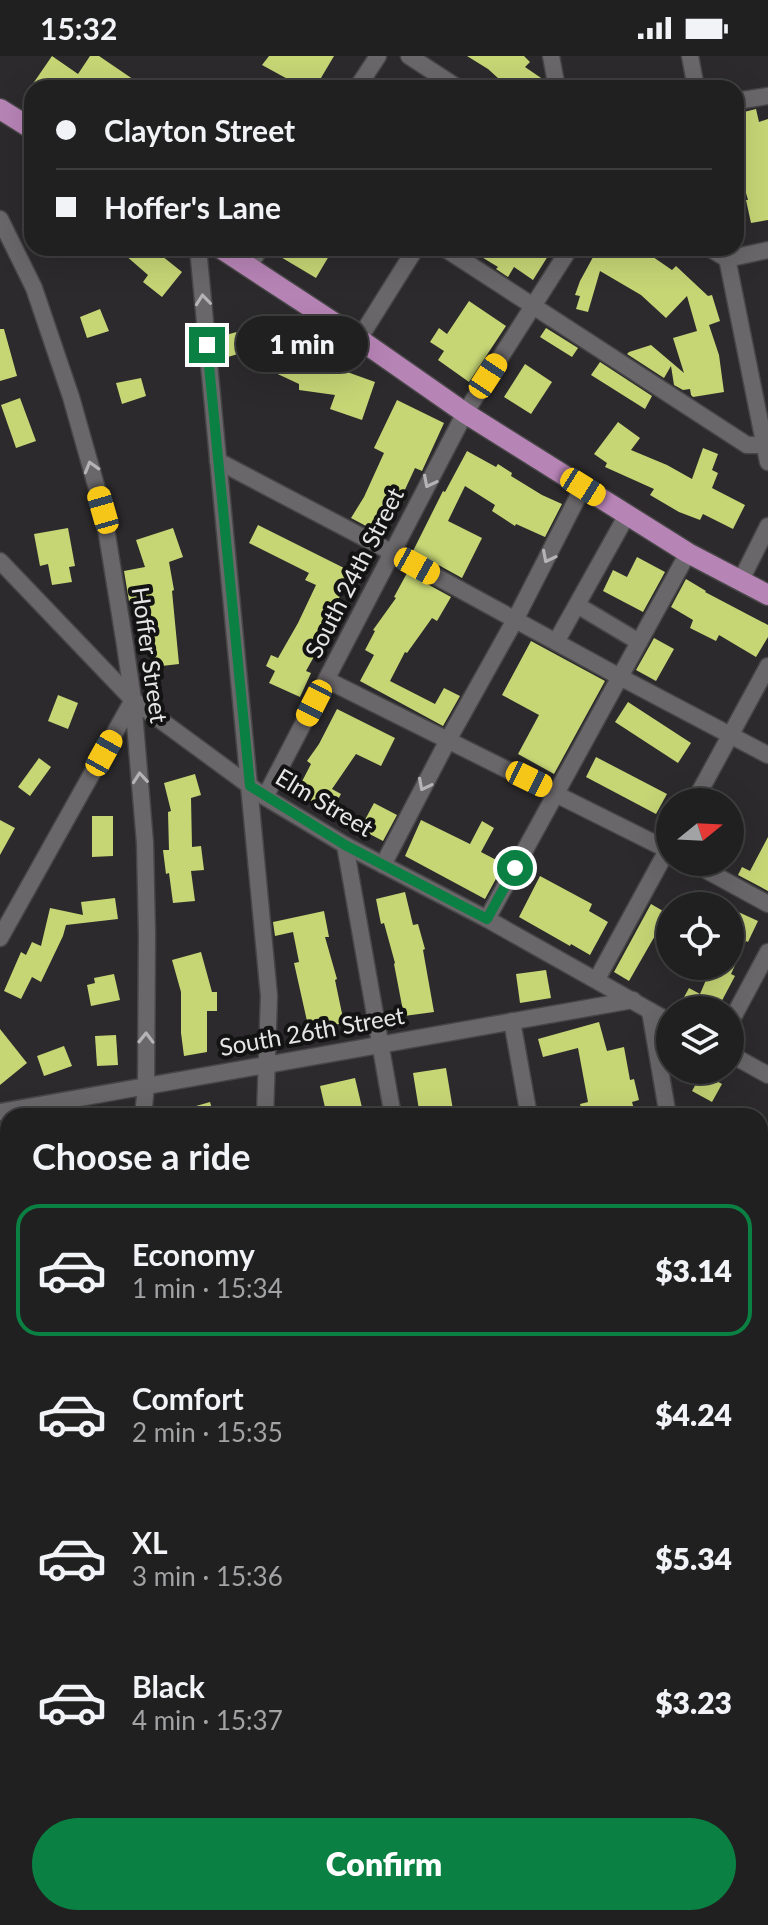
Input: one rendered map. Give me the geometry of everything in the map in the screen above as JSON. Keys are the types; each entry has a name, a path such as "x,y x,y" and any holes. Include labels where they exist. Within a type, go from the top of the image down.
{"main road":[{"path":"0,109 24,124"},
{"path":"232,256 465,413 688,553 768,595"}],"street":[{"path":"362,80 378,56"},
{"path":"551,56 556,80"},
{"path":"690,56 694,80"},
{"path":"415,58 447,80"},
{"path":"744,100 768,96"},
{"name":"Hoffer Street","path":"0,219 34,288 71,397 103,510 133,700 145,843 147,935 144,1108"},
{"path":"744,252 768,250"},
{"path":"199,256 269,996 265,1108"},
{"path":"249,267 255,256"},
{"path":"359,339 411,256"},
{"path":"456,256 747,445 767,451 727,256"},
{"name":"South 24th Street","path":"265,797 465,413 565,256"},
{"path":"218,461 768,755"},
{"path":"383,865 583,487"},
{"path":"556,642 627,515"},
{"path":"741,580 768,526"},
{"path":"487,919 688,553"},
{"name":"Elm Street","path":"0,561 133,700 265,797 345,845 487,919 656,1014"},
{"path":"577,605 639,642"},
{"path":"702,788 768,666"},
{"path":"327,680 656,842"},
{"path":"0,938 133,700"},
{"path":"345,845 392,1108"},
{"path":"597,979 656,872"},
{"path":"717,876 768,904"},
{"path":"744,997 768,952"},
{"name":"South 26th Street","path":"34,1108 633,1000"},
{"path":"650,1011 667,1108"},
{"path":"512,1021 528,1108"},
{"path":"744,1062 768,1075"}],"building":[{"path":"52,56 78,74 90,56 99,56 134,80 36,80"},
{"path":"269,56 334,56 320,80 289,80 262,65"},
{"path":"467,56 524,56 530,62 525,67 544,80 500,80"},
{"path":"756,109 759,122 768,119 768,220 751,223 744,186 744,112"},
{"path":"126,256 162,256 182,272 162,297 143,282 148,275"},
{"path":"279,256 329,256 316,278"},
{"path":"480,256 548,256 533,280 514,267 508,277 496,269 498,267"},
{"path":"594,256 652,256 672,270 676,266 708,296 712,295 720,321 709,325 719,355 724,392 693,397 690,389 683,390 674,385 671,366 664,378 627,354 651,345 684,373 673,338 697,331 687,296 666,318 641,295 600,271 588,312 576,309 580,296 575,295"},
{"path":"469,301 506,326 469,382 438,360 444,351 430,342 439,328 447,334"},
{"path":"100,309 109,331 87,338 80,317"},
{"path":"255,327 261,347 228,357 222,336"},
{"path":"285,328 309,338 301,356 325,359 325,364 375,382 362,420 330,409 335,395 299,390 299,384 267,369"},
{"path":"546,328 578,348 572,357 540,337"},
{"path":"0,329 4,329 17,376 0,381"},
{"path":"600,362 652,396 645,409 591,375"},
{"path":"525,364 552,382 531,414 504,397"},
{"path":"141,378 146,396 122,404 116,383"},
{"path":"20,398 36,441 16,448 1,405"},
{"path":"397,400 444,423 422,471 415,468 381,534 351,518 384,453 374,448"},
{"path":"618,422 640,438 631,450 692,479 703,448 718,454 712,470 718,473 712,488 745,505 733,529 703,514 700,520 679,512 650,495 654,489 605,467 607,463 594,454"},
{"path":"467,451 496,467 498,464 512,473 511,476 562,504 545,537 515,526 492,511 495,505 465,486 448,521 482,538 462,578 413,551"},
{"path":"258,525 352,572 334,608 341,611 306,671 311,673 300,697 269,683 275,671 266,666 271,655 278,658 316,585 305,580 309,573 249,543"},
{"path":"68,528 75,566 69,567 72,582 52,585 48,564 40,566 34,534"},
{"path":"173,528 183,557 169,562 179,664 153,667 146,598 129,601 124,571 145,567 136,540"},
{"path":"637,557 665,572 643,612 603,591 613,570 627,577"},
{"path":"407,573 451,597 437,621 432,618 405,652 390,681 435,704 444,688 460,696 443,726 360,681 374,655 365,650 373,630 396,598"},
{"path":"686,579 768,625 768,637 756,657 719,635 716,641 690,628 693,620 671,607"},
{"path":"654,638 674,649 656,681 636,670"},
{"path":"531,641 605,681 554,774 518,754 539,715 502,695"},
{"path":"58,695 78,703 68,729 48,721"},
{"path":"628,702 691,743 678,763 615,722"},
{"path":"337,709 395,738 381,766 356,754 332,789 341,794 331,812 296,793 311,764 307,761"},
{"path":"596,757 656,788 656,814 586,777"},
{"path":"39,758 51,767 30,796 18,787"},
{"path":"195,774 201,795 191,798 192,847 201,846 204,870 191,871 195,901 173,903 163,850 169,850 168,812 171,811 164,783"},
{"path":"374,803 397,815 383,841 360,829"},
{"path":"92,816 113,816 113,856 92,857"},
{"path":"0,820 15,828 0,855"},
{"path":"421,820 470,844 482,821 494,828 481,852 504,864 485,899 405,856"},
{"path":"768,837 768,891 740,876 744,876 744,868 750,871"},
{"path":"540,876 592,904 589,911 608,922 590,955 519,917"},
{"path":"405,892 413,925 418,924 425,949 434,1012 404,1016 395,963 376,899"},
{"path":"115,898 118,919 66,925 41,982 32,977 21,999 4,991 21,952 26,955 32,942 41,946 50,908 83,915 81,902"},
{"path":"651,904 656,907 656,934 629,981 614,972"},
{"path":"324,911 329,937 325,937 337,979 344,1023 309,1030 294,963 299,962 293,932 275,936 273,922"},
{"path":"744,915 758,921 744,945"},
{"path":"201,952 212,992 217,992 217,1011 207,1011 207,1052 184,1056 181,992 172,960"},
{"path":"546,970 551,998 520,1003 516,974"},
{"path":"114,974 120,1000 91,1006 87,985 95,983 94,978"},
{"path":"706,980 733,980 724,996 685,996 689,988 700,994"},
{"path":"599,1022 607,1051 624,1047 630,1080 634,1079 639,1100 632,1102 634,1108 581,1108 580,1104 588,1102 578,1048 543,1057 538,1039"},
{"path":"0,1029 27,1063 0,1085"},
{"path":"116,1035 118,1065 97,1066 95,1036"},
{"path":"64,1046 72,1066 44,1076 37,1056"},
{"path":"446,1068 453,1108 419,1108 413,1073"},
{"path":"355,1078 362,1108 325,1108 320,1086"},
{"path":"696,1084 722,1084 712,1102 692,1091"},
{"path":"210,1102 212,1108 189,1108"}],"route":[{"path":"207,345 250,786 345,845 487,919 515,868"}]}
